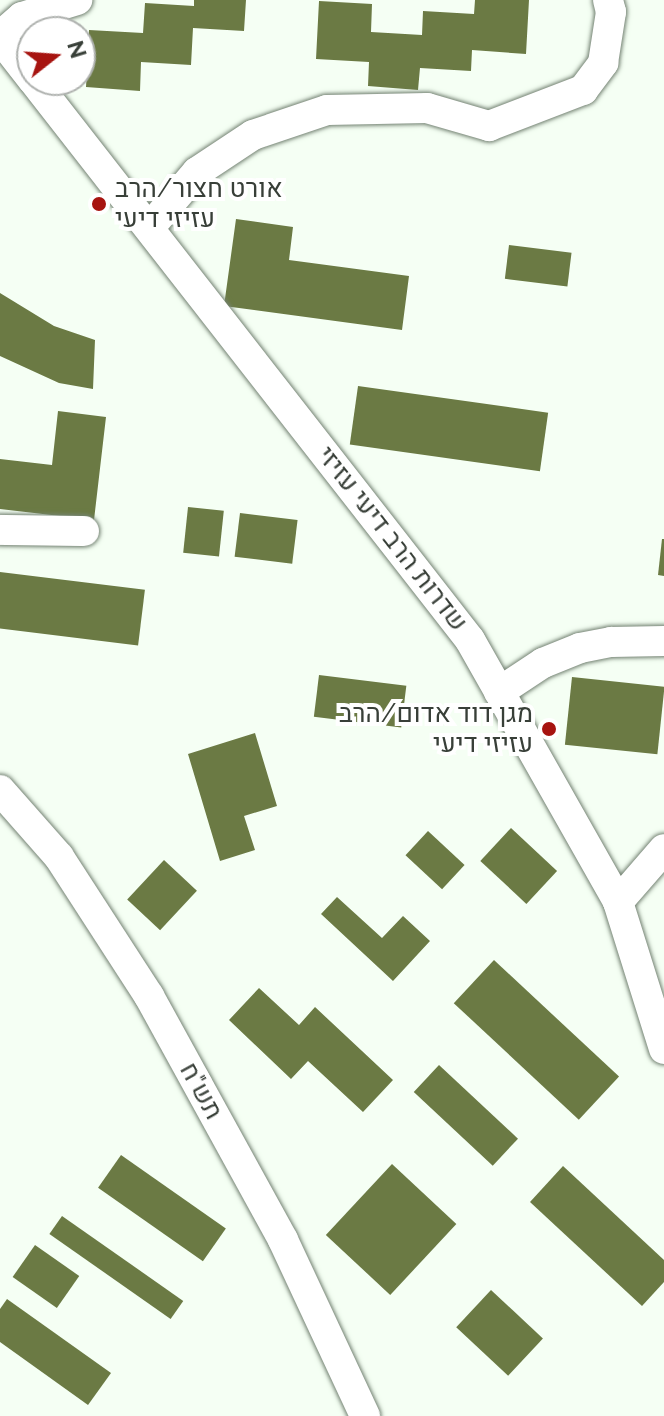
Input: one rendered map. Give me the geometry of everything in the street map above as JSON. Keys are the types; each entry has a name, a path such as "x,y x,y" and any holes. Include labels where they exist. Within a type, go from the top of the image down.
{"street":[{"path":"0,37 22,17 77,0"},
{"path":"150,227 197,172 253,135 327,110 427,108 489,126 583,90 603,63 611,12 608,0"},
{"name":"שדרות הרב דיעי עזיזי","path":"0,37 16,58"},
{"name":"שדרות הרב דיעי עזיזי","path":"46,96 470,640 618,902 664,1049"},
{"path":"0,530 84,531"},
{"path":"499,692 543,663 580,648 611,642 664,641"},
{"name":"תש\"ח","path":"0,790 59,857 149,996 283,1240 365,1416"},
{"path":"618,902 664,849"}],"building":[{"path":"194,0 246,0 244,31 193,28 191,65 141,62 140,91 96,88 96,30 143,33 145,3 194,6"},
{"path":"475,0 529,0 526,54 472,50 471,71 420,68 418,90 368,86 369,62 316,59 319,1 372,4 371,32 422,35 423,11 474,14"},
{"path":"236,219 293,227 289,260 409,276 402,330 224,306"},
{"path":"509,245 572,253 567,286 505,279"},
{"path":"0,293 54,326 95,340 93,389 59,383 0,356"},
{"path":"358,386 548,413 540,471 350,444"},
{"path":"58,411 106,417 94,520 0,509 0,459 52,465"},
{"path":"188,507 224,511 219,557 183,553"},
{"path":"240,513 298,520 292,564 235,557"},
{"path":"664,539 664,576 658,575"},
{"path":"0,572 145,590 138,645 0,628"},
{"path":"319,675 406,686 401,727 314,717"},
{"path":"572,677 664,687 657,754 565,745"},
{"path":"255,733 277,806 244,816 255,850 220,861 188,754"},
{"path":"511,828 557,871 526,904 480,861"},
{"path":"428,831 465,865 442,889 405,855"},
{"path":"164,860 197,891 160,930 127,899"},
{"path":"337,897 382,938 403,916 430,941 393,981 321,914"},
{"path":"494,960 619,1077 579,1120 454,1003"},
{"path":"259,988 299,1025 315,1007 393,1080 363,1112 308,1061 291,1079 229,1020"},
{"path":"439,1065 518,1139 493,1166 414,1092"},
{"path":"121,1155 226,1228 203,1261 98,1188"},
{"path":"392,1164 456,1224 390,1295 326,1235"},
{"path":"563,1166 664,1260 664,1282 642,1306 530,1202"},
{"path":"62,1216 183,1301 171,1319 49,1234"},
{"path":"35,1245 79,1276 57,1308 13,1277"},
{"path":"491,1290 543,1338 508,1376 456,1327"},
{"path":"7,1299 111,1373 88,1405 0,1342 0,1309"}],"place":[{"name":"אורט חצור/הרב עזיזי דיעי","path":"99,204"},
{"name":"מגן דוד אדום/הרב עזיזי דיעי","path":"549,729"}]}
